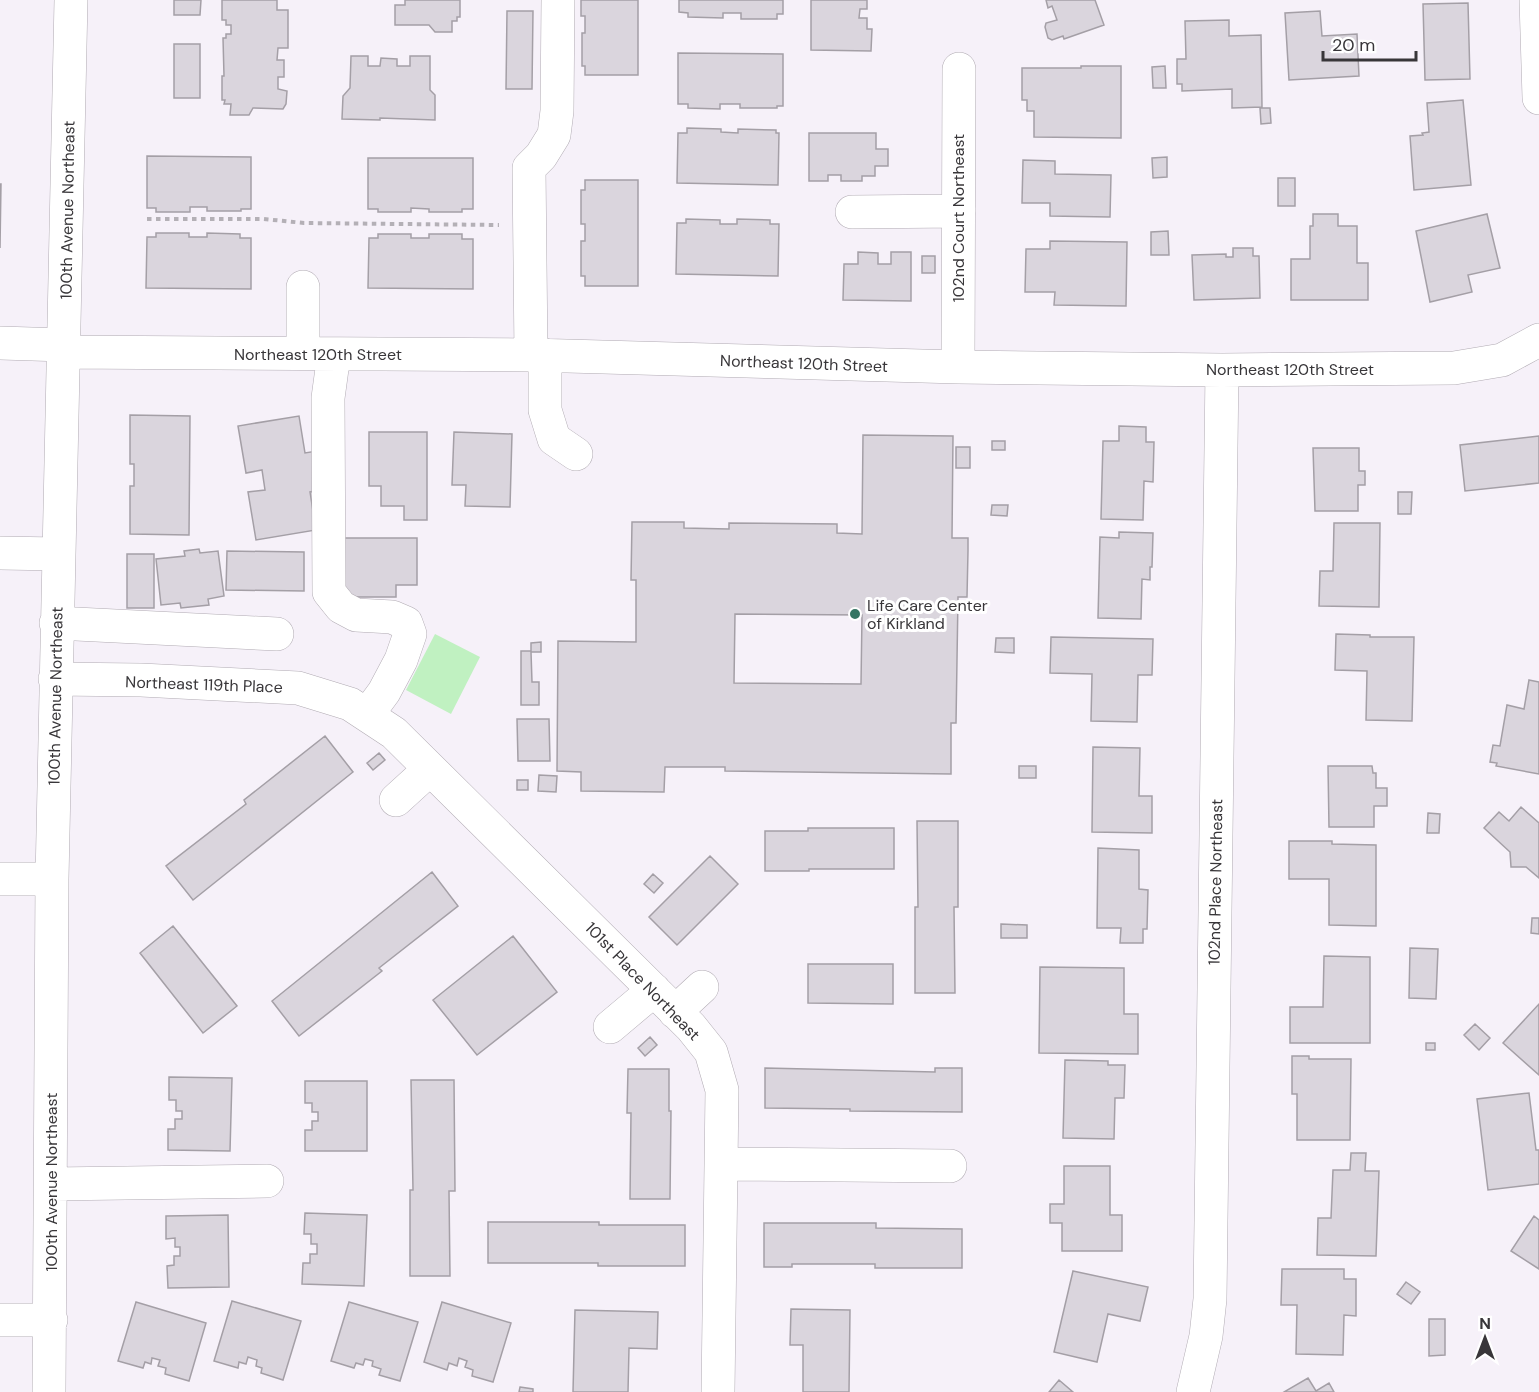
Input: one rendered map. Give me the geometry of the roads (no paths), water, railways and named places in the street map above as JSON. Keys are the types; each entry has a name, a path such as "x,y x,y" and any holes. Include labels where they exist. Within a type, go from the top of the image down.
{"street":[{"name":"100th Avenue Northeast","path":"49,1392 55,679 71,0"},
{"path":"558,0 557,111 554,135 541,156 529,168 530,228 538,355 545,410 554,439 576,454"},
{"path":"1536,0 1539,98"},
{"name":"102nd Court Northeast","path":"958,367 959,69"},
{"path":"852,212 958,211"},
{"path":"303,287 328,398 329,592 340,607 356,615 392,617 406,623 410,634 403,676 359,710"},
{"name":"Northeast 120th Street","path":"0,343 64,349 538,355 958,367 1222,370 1454,368 1502,360 1539,340"},
{"name":"102nd Place Northeast","path":"1193,1392 1206,1336 1210,1299 1222,370"},
{"path":"0,553 58,554"},
{"path":"56,623 278,634"},
{"name":"Northeast 119th Place","path":"55,679 141,680 298,688 359,710"},
{"name":"101st Place Northeast","path":"359,710 394,733 665,1001 711,1052 722,1090 718,1392"},
{"path":"396,800 430,769"},
{"path":"0,879 52,879"},
{"path":"610,1027 665,1001 702,987"},
{"path":"722,1164 950,1166"},
{"path":"52,1184 267,1181"},
{"path":"0,1320 51,1320"}],"place":[{"name":"Life Care Center of Kirkland","path":"855,614"}]}
